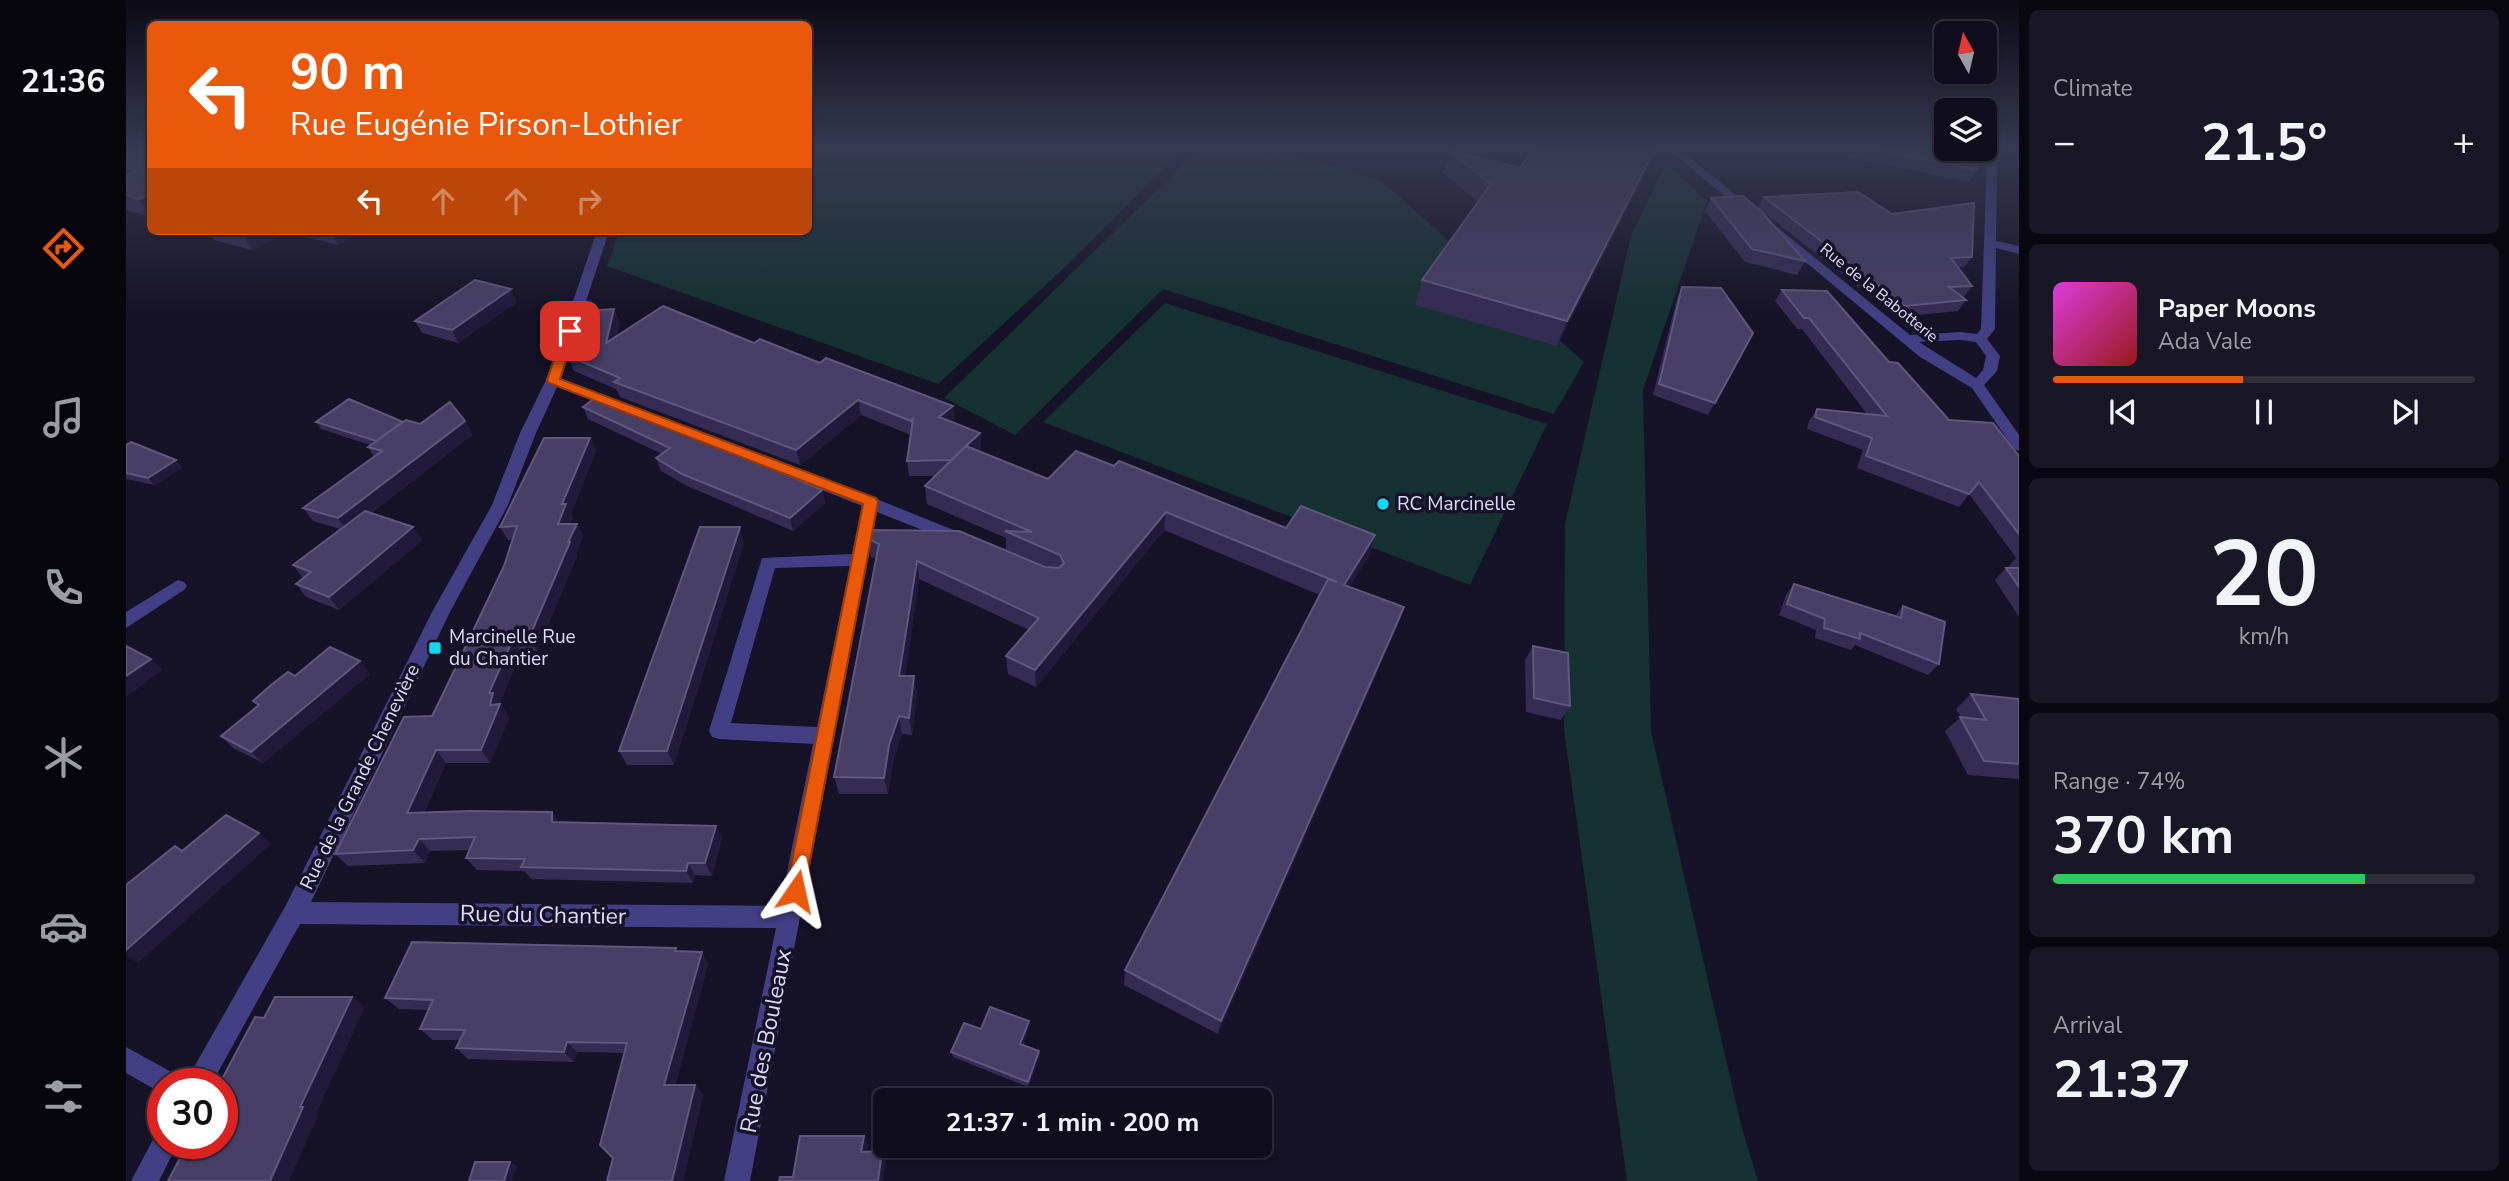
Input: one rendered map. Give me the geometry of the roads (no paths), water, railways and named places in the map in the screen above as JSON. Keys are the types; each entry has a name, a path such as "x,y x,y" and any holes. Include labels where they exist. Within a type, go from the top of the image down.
{"street":[{"name":"Rue de la Babotterie","path":"1741,204 1938,364 1977,385 2019,446"},
{"path":"1980,339 1988,329 1991,204"},
{"name":"Rue de la Grande Chenevière","path":"207,1068 295,913 441,612 500,505 528,433 553,380 602,235"},
{"path":"1990,243 2019,250"},
{"path":"1907,339 1947,336 1980,339 1993,356 1990,371 1977,385"},
{"path":"553,380 629,410"},
{"path":"744,453 980,548"},
{"name":"Rue des Bouleaux","path":"737,1181 871,502"},
{"path":"826,736 719,731 768,562 860,560"},
{"path":"126,621 178,586"},
{"name":"Rue du Chantier","path":"295,913 791,917"},
{"path":"126,1059 147,1072"},
{"path":"144,1181 156,1159"}],"place":[{"name":"RC Marcinelle","path":"1383,504"},
{"name":"Marcinelle Rue du Chantier","path":"435,648"}]}
